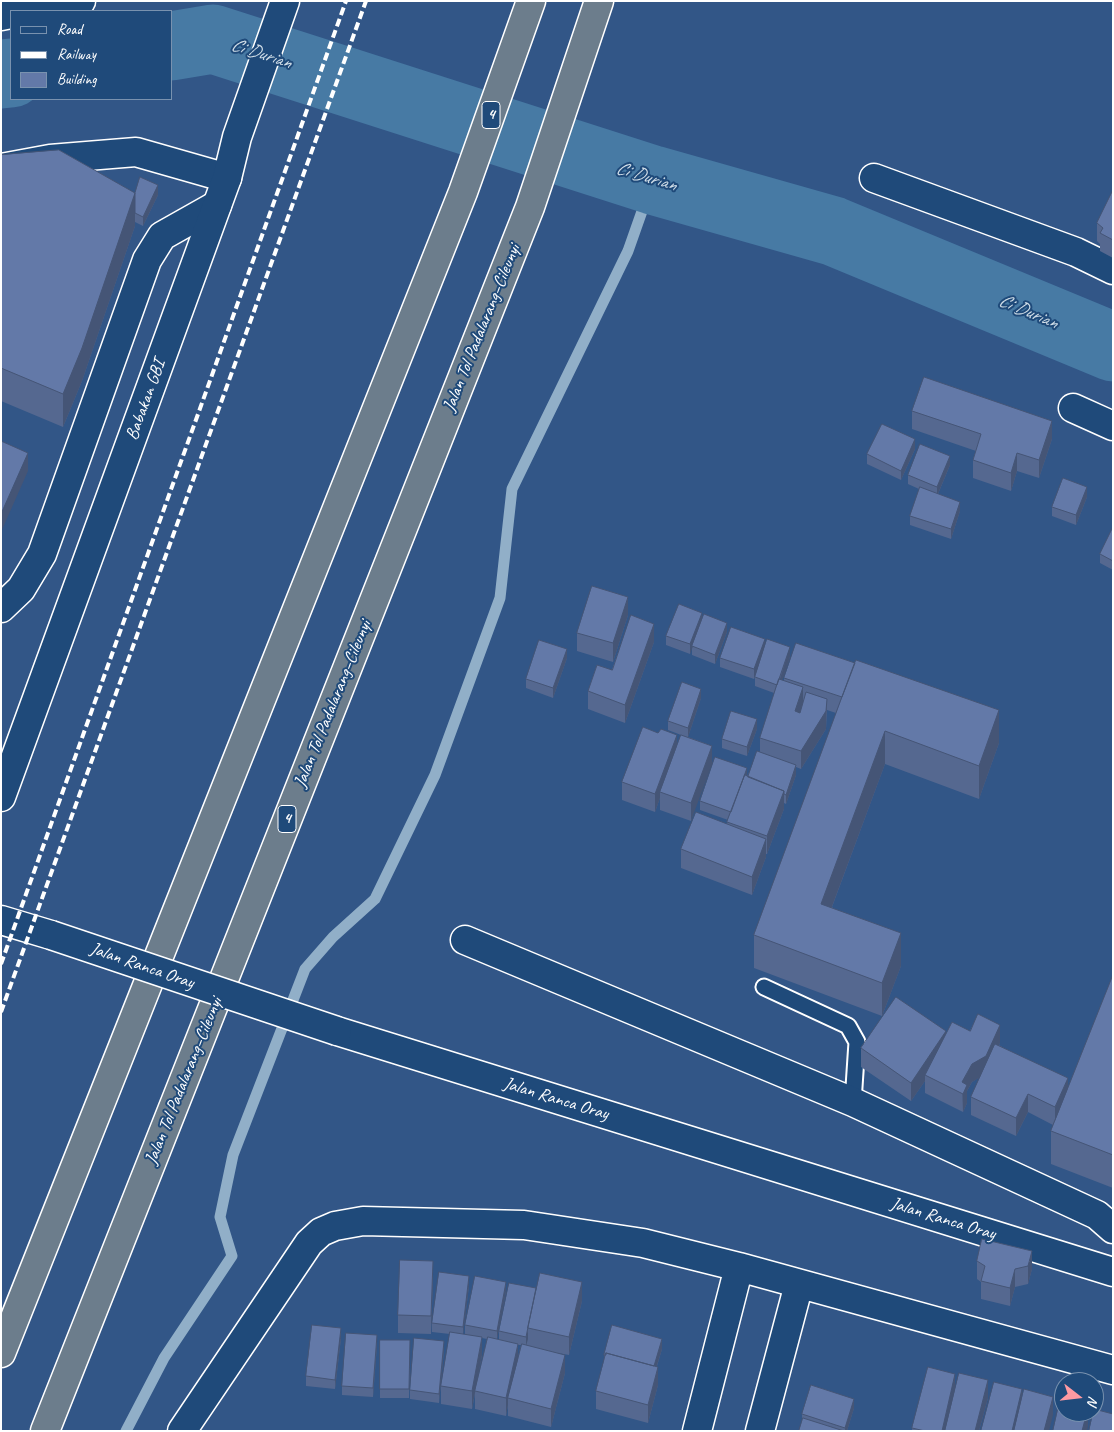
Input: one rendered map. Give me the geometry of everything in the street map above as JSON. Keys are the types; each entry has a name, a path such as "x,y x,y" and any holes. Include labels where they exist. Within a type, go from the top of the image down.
{"highway":[{"name":"4","path":"1,1353 463,192 531,1"},
{"name":"Jalan Tol Padalarang–Cileunyi","path":"44,1431 530,208 600,1"}],"street":[{"path":"33,10 81,1"},
{"name":"Babakan GBI","path":"1,797 227,178 237,137 285,1"},
{"path":"1,168 50,160 136,152 227,178"},
{"path":"874,178 1076,252 1113,270"},
{"path":"1,608 21,589 42,554 147,260 162,236 217,205"},
{"path":"1073,408 1113,426"},
{"name":"Jalan Ranca Oray","path":"1,920 338,1031 1113,1272"},
{"path":"465,940 853,1102 1097,1215 1113,1229"},
{"path":"182,1431 309,1243 321,1232 336,1226 363,1220 524,1225 644,1243 739,1267 1113,1370"},
{"path":"697,1431 739,1267"},
{"path":"760,1431 799,1284"}],"lane":[{"path":"764,987 848,1026 857,1042 853,1102"}],"building":[{"path":"59,150 135,193 82,348 63,394 1,368 1,155"},
{"path":"140,177 158,185 143,217 135,213 135,193"},
{"path":"1113,190 1113,240 1100,233 1103,228 1097,223"},
{"path":"924,377 1052,421 1039,460 1017,453 1011,473 973,460 981,434 912,411"},
{"path":"882,424 915,439 901,471 867,454"},
{"path":"1,441 28,453 1,514"},
{"path":"920,444 950,456 937,487 908,475"},
{"path":"1063,478 1087,487 1076,515 1052,507"},
{"path":"920,487 960,502 951,529 910,516"},
{"path":"1113,527 1113,561 1100,554"},
{"path":"592,586 628,597 613,643 577,633"},
{"path":"679,604 702,613 690,644 666,636"},
{"path":"704,614 727,623 715,655 692,646"},
{"path":"631,615 654,624 625,705 588,691 597,665 612,670"},
{"path":"731,627 765,639 754,669 720,658"},
{"path":"767,639 790,647 777,685 755,677"},
{"path":"539,640 567,649 553,688 526,679"},
{"path":"796,643 855,663 842,697 784,678"},
{"path":"856,660 999,710 979,766 885,731 821,904 901,933 882,983 754,935"},
{"path":"779,679 803,687 795,711 800,713 806,692 827,699 826,711 801,751 760,738"},
{"path":"682,682 701,689 688,728 668,721"},
{"path":"731,711 757,719 747,747 722,739"},
{"path":"643,727 658,733 661,729 677,735 655,794 622,782"},
{"path":"681,735 712,746 691,803 660,792"},
{"path":"757,751 796,765 786,795 784,791 748,777"},
{"path":"715,757 747,768 731,812 700,801"},
{"path":"745,775 784,791 767,836 727,822"},
{"path":"696,812 766,839 752,877 681,849"},
{"path":"1113,975 1113,1155 1051,1131"},
{"path":"896,997 946,1031 911,1083 861,1048"},
{"path":"978,1014 1000,1025 986,1056 972,1064 962,1082 967,1085 963,1094 925,1075 952,1022 970,1031"},
{"path":"995,1044 1068,1078 1055,1107 1028,1094 1016,1118 971,1097"},
{"path":"982,1239 1032,1251 1028,1266 1015,1269 1010,1288 981,1281 985,1266 977,1261"},
{"path":"400,1260 433,1261 431,1316 398,1315"},
{"path":"439,1272 469,1276 463,1327 432,1323"},
{"path":"540,1273 582,1282 569,1337 528,1328"},
{"path":"475,1276 506,1282 497,1331 465,1325"},
{"path":"509,1283 536,1288 526,1337 499,1331"},
{"path":"312,1325 341,1328 335,1380 306,1376"},
{"path":"612,1325 662,1339 654,1366 606,1353 604,1355"},
{"path":"450,1332 482,1337 472,1391 441,1386"},
{"path":"346,1333 377,1335 373,1388 342,1386"},
{"path":"488,1337 518,1344 506,1398 475,1391"},
{"path":"414,1338 444,1341 439,1394 410,1390"},
{"path":"380,1340 410,1340 409,1389 380,1389"},
{"path":"522,1344 565,1355 551,1409 508,1398"},
{"path":"606,1353 658,1367 648,1405 596,1391"},
{"path":"928,1367 955,1374 942,1431 925,1431 912,1428"},
{"path":"959,1373 988,1380 975,1431 945,1431"},
{"path":"994,1382 1022,1389 1012,1431 981,1431"},
{"path":"811,1385 854,1399 845,1428 802,1414"},
{"path":"1024,1389 1053,1397 1044,1431 1014,1431"},
{"path":"1104,1412 1113,1414 1113,1431 1089,1431 1091,1422 1104,1422"},
{"path":"803,1418 844,1431 799,1431"},
{"path":"1055,1422 1084,1422 1082,1431 1053,1431"}],"waterway":[{"name":"Ci Durian","path":"172,46 213,39 653,180 833,231 1113,347"},
{"name":"Ci Durian","path":"1,74 10,73"},
{"path":"126,1431 164,1358 232,1256 220,1217 233,1155 305,969 333,937 375,899 435,775 500,598 512,489 628,251 653,180"}],"railway":[{"path":"1,964 346,1"},
{"path":"1,1012 366,1"}]}
